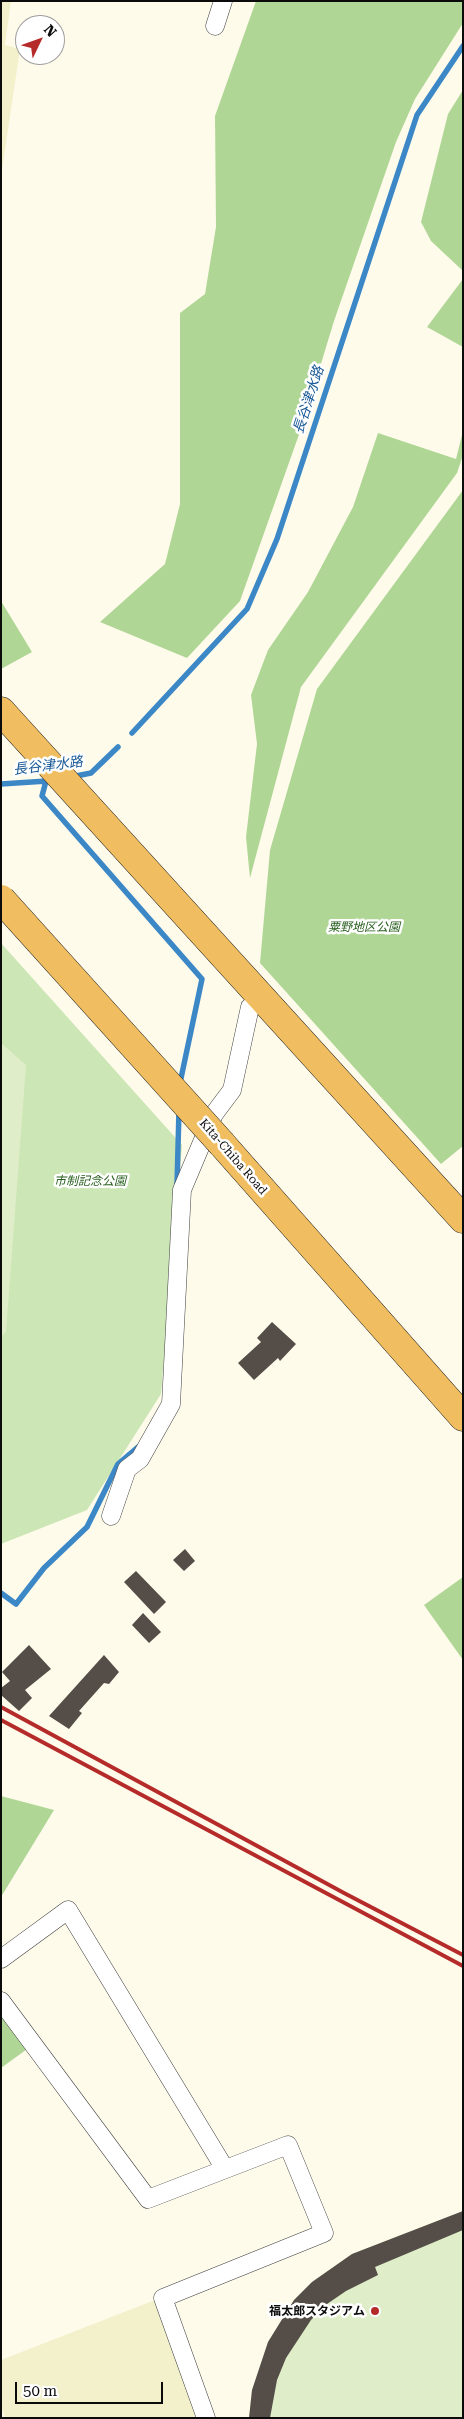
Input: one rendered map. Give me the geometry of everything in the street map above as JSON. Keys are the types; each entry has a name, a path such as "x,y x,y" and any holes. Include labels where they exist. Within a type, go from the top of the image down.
{"highway":[{"path":"1,711 463,1219"},
{"name":"Kita-Chiba Road","path":"1,900 222,1144 463,1417"}],"street":[{"path":"214,26 224,1"},
{"path":"111,1516 127,1469 140,1459 171,1404 182,1190 214,1114 232,1090 250,1007"},
{"path":"1,1959 68,1910 225,2169"},
{"path":"1,2001 148,2199 288,2145 324,2232 163,2298 206,2418"}],"shaded area":[{"path":"1,1 11,1 5,45 15,48 15,65 18,65 1,177"},
{"path":"155,2300 196,2418 5,2418 1,2407 1,2360"}],"green space":[{"path":"256,1 463,1 463,23 415,99 396,142 334,321 302,426 240,601 187,658 100,622 165,564 180,504 180,313 205,294 216,227 215,116"},
{"path":"463,90 463,271 431,241 421,222 448,114"},
{"path":"463,279 463,347 427,327"},
{"path":"463,431 463,455 457,473 301,687 250,878 246,837 257,744 251,695 268,650 308,592 353,507 378,433 456,459"},
{"name":"粟野地区公園","path":"463,490 463,1146 441,1164 260,963 270,850 317,689"},
{"path":"1,601 32,652 1,669"},
{"name":"市制記念公園","path":"1,943 182,1145 161,1394 87,1510 1,1544"},
{"path":"1,1043 26,1065 6,1332 1,1336"},
{"path":"463,1577 463,1660 424,1605"},
{"path":"1,1796 54,1810 1,1897"},
{"path":"1,1996 30,2047 1,2068"},
{"name":"福太郎スタジアム","path":"463,2211 463,2418 249,2418 252,2390 268,2342 294,2300 312,2282 352,2254"}],"building":[{"path":"272,1322 296,1344 280,1361 278,1358 254,1380 238,1363 261,1342 257,1338"},
{"path":"185,1549 195,1561 184,1571 173,1560"},
{"path":"136,1571 166,1602 154,1614 124,1582"},
{"path":"143,1613 161,1632 149,1643 132,1625"},
{"path":"29,1645 51,1669 25,1690 32,1698 19,1711 1,1695 1,1688 10,1681 2,1672"},
{"path":"104,1655 119,1672 109,1684 104,1683 79,1711 82,1713 69,1729 49,1716"},
{"path":"463,2211 463,2230 375,2267 378,2275 346,2291 327,2304 311,2320 286,2358 277,2380 270,2418 249,2418 252,2390 268,2342 294,2300 312,2282 352,2254"}],"waterway":[{"name":"長谷津水路","path":"132,733 247,609 277,539 417,115 463,46"},
{"name":"長谷津水路","path":"71,777 91,773 118,747"},
{"path":"46,781 42,796 202,979 180,1083"},
{"name":"長谷津水路","path":"1,784 47,781"},
{"path":"177,1185 179,1110"},
{"path":"1,1593 16,1604 44,1568 87,1527 118,1464 138,1447"}],"railway":[{"path":"1,1707 344,1893 463,1955"},
{"path":"1,1720 463,1966"}],"place":[{"name":"福太郎スタジアム","path":"375,2311"}]}
